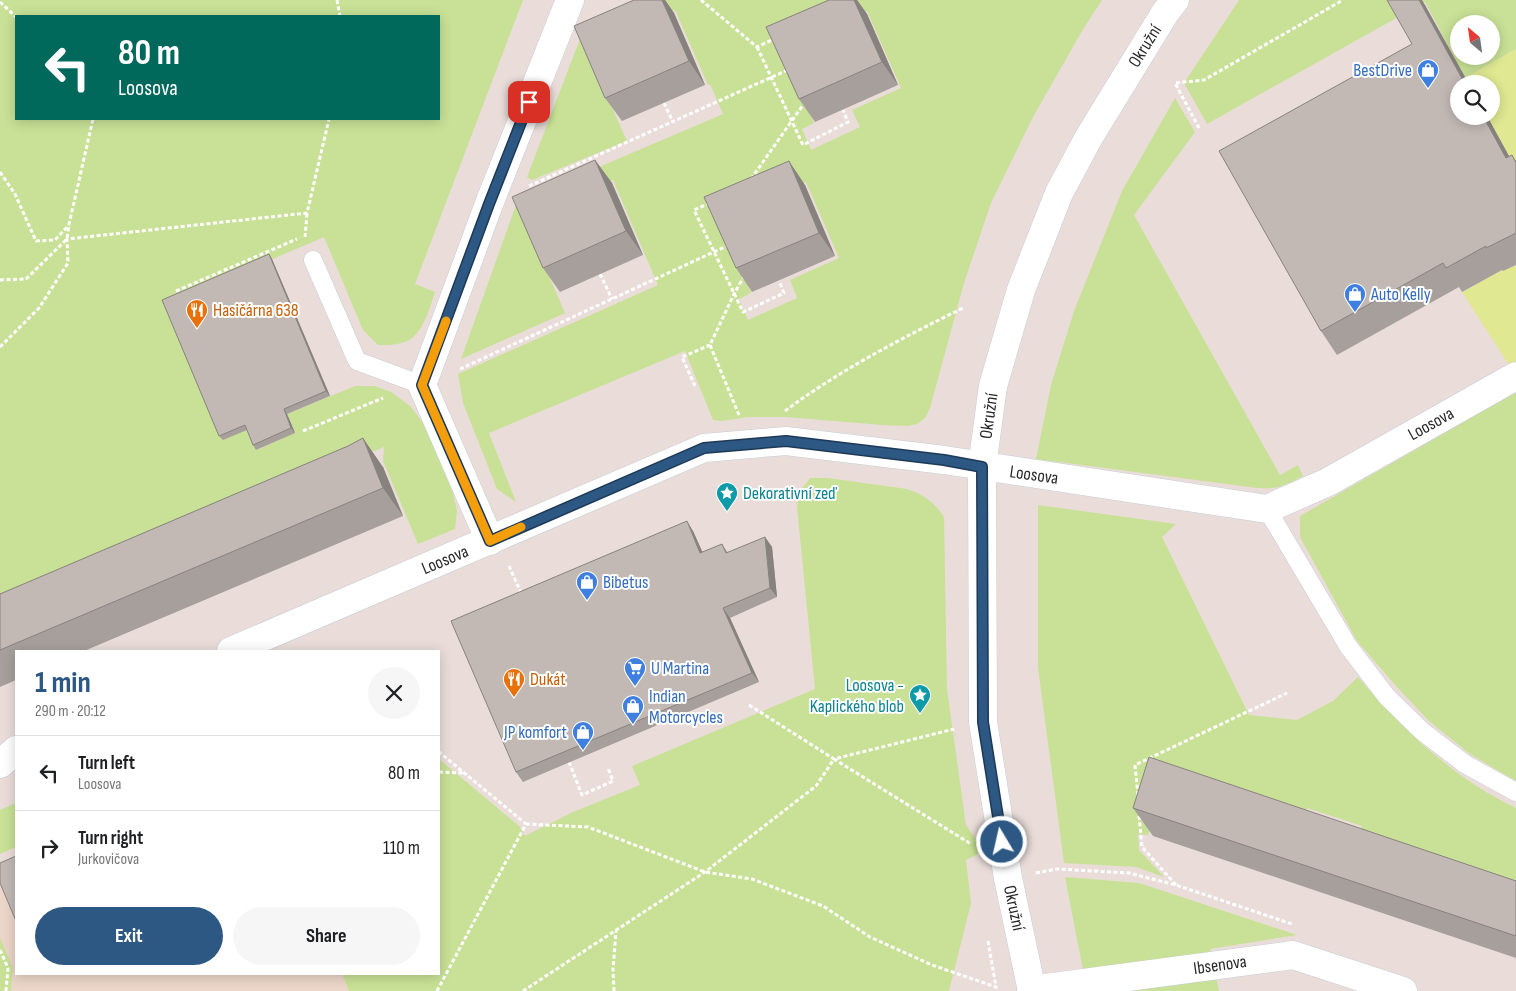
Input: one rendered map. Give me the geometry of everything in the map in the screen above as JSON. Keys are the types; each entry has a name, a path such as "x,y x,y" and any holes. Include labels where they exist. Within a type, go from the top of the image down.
{"street":[{"path":"490,541 422,385 489,204 570,0"},
{"name":"Okružní","path":"1029,991 1008,878 983,722 982,467 993,386 1021,290 1059,193 1089,137 1175,0"},
{"name":"Loosova","path":"233,650 704,448 786,441 944,460 1267,509 1328,482 1516,376"},
{"path":"0,764 15,751"},
{"name":"Ibsenova","path":"1029,991 1292,955 1403,991"}],"lane":[{"path":"313,260 357,361 422,385"},
{"path":"1267,509 1348,646 1387,697 1423,732 1465,764 1516,792"}],"path":[{"path":"337,0 340,15"},
{"path":"701,0 757,47 803,145 848,122 843,110"},
{"path":"1198,128 1175,83 1204,80 1343,0"},
{"path":"0,2 15,16"},
{"path":"757,47 781,36"},
{"path":"522,190 791,68"},
{"path":"746,186 806,102"},
{"path":"664,103 673,122"},
{"path":"0,347 40,308 68,263 67,239 69,224 93,120"},
{"path":"0,280 26,279 67,239 307,213 329,120"},
{"path":"0,172 15,194 36,241 55,240 69,224"},
{"path":"551,176 554,183"},
{"path":"711,202 694,210 743,312 784,293 779,281"},
{"path":"176,291 305,236"},
{"path":"458,370 731,244"},
{"path":"600,274 612,299"},
{"path":"695,386 682,357 710,346 745,275"},
{"path":"784,412 823,385 913,333 963,308"},
{"path":"710,346 742,423 745,444"},
{"path":"303,431 384,398"},
{"path":"509,566 525,602"},
{"path":"1138,801 1135,765 1287,693"},
{"path":"749,705 978,848"},
{"path":"523,991 705,872 816,786 834,759 956,729"},
{"path":"440,753 526,824 588,827 705,872 752,879 823,906 870,937 932,965 996,988 997,991"},
{"path":"569,762 582,795 613,781 608,768"},
{"path":"440,772 464,773"},
{"path":"1139,810 1142,847 1176,885"},
{"path":"437,991 526,824"},
{"path":"1036,873 1057,869 1128,873 1176,885 1295,925"},
{"path":"614,991 613,969 616,931"},
{"path":"0,950 8,968 6,991"}],"shaded area":[{"path":"15,862 15,975 342,975 349,991 11,991 13,968 0,938 0,869"}],"green space":[{"path":"0,0 523,0 415,284 435,292 424,323 412,338 391,345 378,345 363,330 324,237 165,305 248,430 257,450 294,433 287,414 355,386 375,386 391,392 410,406 424,424 453,493 457,511 455,529 418,544 383,461 384,447 0,610"},
{"path":"655,0 1102,0 1033,117 991,203 964,283 930,408 925,418 917,424 908,426 785,417 747,417 722,421 713,420 685,351 489,433 516,502 497,489 463,403 458,374 658,285 613,180 524,219 565,313 461,359 517,202 723,114 675,10 586,49 627,141 532,180 527,177 583,31","holes":["867,11 901,88 852,110 860,127 811,150 802,129 814,123 778,41 829,28","806,182 839,258 790,280 797,298 748,320 739,299 751,293 716,210 768,198"]},
{"path":"1239,0 1516,0 1516,49 1500,58 1500,15 1450,15 1450,50 1425,2 1207,124 1184,83"},
{"path":"1516,49 1516,169 1492,125 1500,125 1500,75 1470,75 1488,65 1500,65 1500,58"},
{"path":"1458,65 1488,65 1470,75 1463,75"},
{"path":"1175,98 1195,132 1134,215 1280,475 1298,465 1303,476 1281,486 1257,488 1036,459 1051,385 1074,311 1122,191"},
{"path":"1516,265 1516,376 1462,292 1502,270"},
{"path":"1516,392 1516,781 1470,754 1429,721 1357,641 1300,537 1300,516"},
{"path":"810,478 828,478 907,489 928,500 937,507 944,517 947,689 966,825 984,851 966,860 971,903 949,991 349,991 342,975 440,975 440,760 519,826 525,836 573,812 640,785 632,766 815,689 797,507 800,491"},
{"path":"1038,505 1176,524 1162,537 1249,715 1297,720 1333,701 1358,677 1393,716 1430,751 1471,782 1516,808 1516,889 1359,837 1362,826 1307,808 1303,819 1164,787 1148,835 1138,834 1139,850 1164,877 1136,867 1064,863 1038,668"},
{"path":"15,803 15,847 0,854 0,810"},
{"path":"1065,877 1139,883 1297,935 1210,949 1219,991 1087,991"},
{"path":"0,938 13,968 11,991 0,991"}],"building":[{"path":"634,0 662,0 689,61 605,98 574,26"},
{"path":"829,0 854,0 882,62 799,99 766,27"},
{"path":"1387,0 1419,0 1450,57 1450,65 1455,65 1460,75 1450,75 1450,125 1488,125 1506,158 1512,155 1516,163 1516,233 1486,248 1486,246 1446,268 1443,263 1321,331 1219,151 1412,44"},
{"path":"595,160 626,231 543,268 512,197"},
{"path":"789,161 819,233 736,268 704,197"},
{"path":"269,254 326,391 284,409 291,428 253,445 245,425 219,436 162,300"},
{"path":"363,438 383,488 0,650 0,594"},
{"path":"687,521 700,553 722,544 726,553 765,537 770,588 723,608 752,673 516,772 451,621"},
{"path":"1149,757 1516,881 1516,936 1133,808"},
{"path":"15,856 15,919 0,883 0,863"}],"slow traffic":[{"path":"446,321 422,385 490,541 521,527"}],"place":[{"name":"BestDrive","path":"1428,89"},
{"name":"Auto Kelly","path":"1355,313"},
{"name":"Hasičárna 638","path":"197,329"},
{"name":"Dekorativní zeď","path":"727,512"},
{"name":"Bibetus","path":"587,601"},
{"name":"U Martina","path":"635,687"},
{"name":"Dukát","path":"514,698"},
{"name":"Loosova - Kaplického blob","path":"920,714"},
{"name":"Indian Motorcycles","path":"633,725"},
{"name":"JP komfort","path":"583,751"}],"route":[{"path":"529,102 422,385 490,541 704,448 786,441 944,460 982,467 983,722 1002,842"}]}
